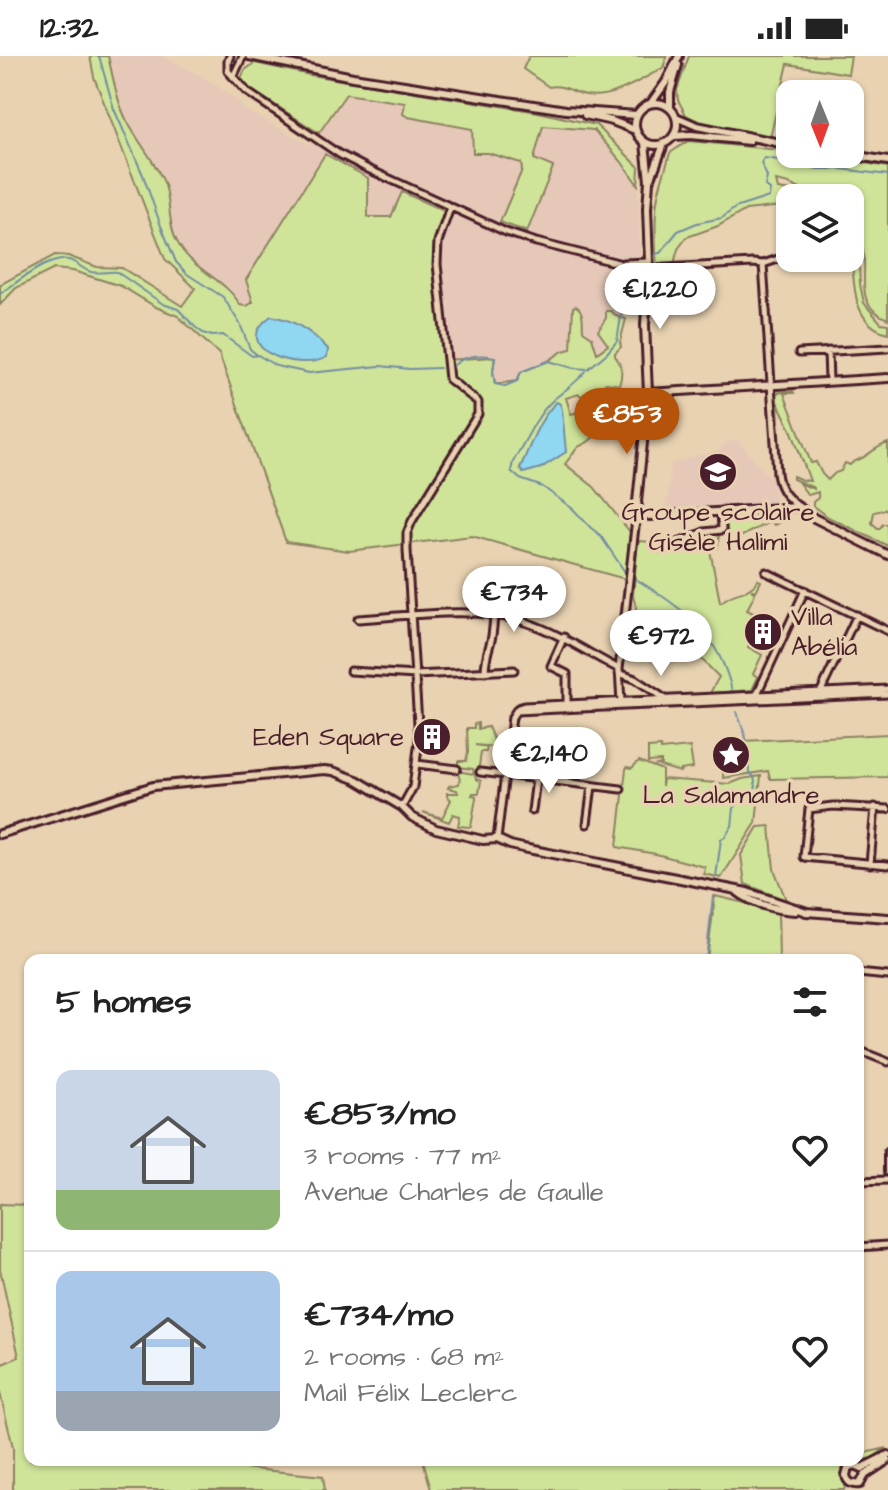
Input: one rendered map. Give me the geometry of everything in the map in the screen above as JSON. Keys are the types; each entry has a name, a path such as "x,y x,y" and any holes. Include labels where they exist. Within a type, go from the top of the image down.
{"street":[{"path":"230,56 228,71 247,92 339,154 506,232 648,269 763,264 776,260"},
{"path":"233,77 246,56 365,79 566,110 635,130"},
{"path":"271,56 280,62"},
{"path":"651,103 670,108 676,117 677,127 674,136 664,144 654,146 640,140 635,130 636,115 651,103 679,56"},
{"path":"670,108 670,92 679,56"},
{"path":"566,110 636,115"},
{"path":"676,117 697,126 769,142"},
{"path":"674,136 776,143"},
{"path":"623,704 619,671 639,512 637,502 648,393 645,334 649,181 645,143"},
{"path":"649,181 664,144"},
{"path":"864,157 888,161"},
{"path":"402,807 413,787 419,740 407,533 478,414 478,402 449,379 437,264 438,242 450,208"},
{"path":"618,263 648,269"},
{"path":"763,264 779,484 790,501 814,518 888,555"},
{"path":"799,353 888,348"},
{"path":"828,351 829,381"},
{"path":"648,393 888,378"},
{"path":"639,512 649,516 799,507"},
{"path":"654,545 678,543 704,532 722,530 721,511"},
{"path":"766,572 888,631"},
{"path":"756,698 805,590"},
{"path":"358,619 464,613 521,621 564,637 668,702"},
{"path":"820,695 857,615"},
{"path":"485,672 494,616"},
{"path":"564,637 551,666 567,674 567,707"},
{"path":"350,671 416,675 514,670"},
{"path":"497,839 512,717 516,711 886,692 888,682"},
{"path":"417,764 457,769"},
{"path":"0,834 153,786 313,770 333,771 402,807 418,820 448,833 483,840 497,839 510,845 747,892 807,912 888,918"},
{"path":"480,772 621,789"},
{"path":"532,811 536,779"},
{"path":"587,824 592,786"},
{"path":"888,809 833,806 809,809 804,857 888,865"},
{"path":"870,864 875,807"},
{"path":"864,974 888,976"},
{"path":"864,1052 888,1062"},
{"path":"888,1152 888,1172"},
{"path":"864,1181 888,1180"},
{"path":"864,1247 888,1245"},
{"path":"863,1471 888,1458"},
{"path":"853,1466 848,1468 846,1475 851,1487 862,1482 863,1471"},
{"path":"856,1466 863,1471"}],"shaded area":[{"path":"99,56 162,56 200,75 236,99 244,109 310,145 346,94 406,103 408,117 472,129 488,153 521,163 522,170 501,222 526,231 553,167 533,159 543,126 594,130 638,185 638,280 625,298 623,328 598,364 517,381 495,384 494,357 321,371 187,274"},
{"name":"Groupe scolaire Gisèle Halimi","path":"737,440 773,481 776,503 666,512 671,464 717,452 730,441"}],"green space":[{"path":"90,56 108,56 124,114 165,185 173,231 179,245 240,305 247,306 253,302 246,280 325,154 368,178 368,217 391,217 402,192 444,211 434,239 433,259 443,360 495,357 495,384 517,381 521,372 571,349 573,307 581,311 583,331 592,337 597,353 608,345 598,331 606,318 606,311 626,319 621,347 615,353 621,370 619,385 606,383 599,389 601,393 591,397 579,394 566,398 571,414 586,410 599,432 578,447 565,464 594,487 630,532 625,579 472,536 349,551 286,542 219,354 178,316 121,286 73,271 54,269 16,288 0,305 0,286 3,283 55,255 68,256 97,267 122,268 182,306 195,288 165,259 94,77","holes":["554,404 563,423 565,452 520,468"]},
{"path":"529,56 667,56 663,68 626,88 596,96 549,87 523,69"},
{"path":"689,56 851,56 848,74 788,64 784,80 776,80 776,113 770,137 700,122 686,115 678,100 677,90"},
{"path":"255,63 310,75 538,112 596,125 639,167 638,185 594,130 543,126 534,159 553,167 527,232 500,222 522,170 521,163 488,153 473,153 472,129 408,117 403,114 405,103 346,94 319,133 249,88 241,78 245,70"},
{"path":"688,141 776,150 776,168 864,168 864,163 888,167 888,319 869,305 864,287 864,184 789,184 776,181 776,207 746,210 718,226 687,237 678,249 675,260 675,284 665,291 661,290 656,285 655,222 658,196 670,153"},
{"path":"853,272 859,272 864,303 881,323 888,324 888,333 876,329 862,313"},
{"path":"619,390 620,395 631,399 633,408 607,432 587,407 605,393"},
{"path":"793,391 784,393 811,463 816,462 828,480 841,471 845,463 850,465 888,443 888,509 874,512 872,523 879,529 887,524 888,546 826,516 813,506 818,492 808,495 799,483 814,488 793,479 793,476 810,481 778,403 779,422 776,422 774,393"},
{"path":"772,513 771,519 781,515 783,521 774,525 771,521 736,539 734,545 728,539 728,516"},
{"path":"719,533 718,548 710,550 720,602 761,581 756,591 752,590 755,593 747,610 761,617 748,647 762,655 753,674 758,677 752,690 710,693 719,677 683,640 660,621 635,617 633,596 638,541 653,542 653,548 659,547 660,553 679,551 679,545 705,534"},
{"path":"478,723 478,729 488,727 497,747 475,745 487,747 486,752 481,752 475,776 481,781 479,793 472,795 476,798 471,827 458,826 460,816 453,814 449,822 423,812 442,818 451,800 447,793 458,793 448,788 459,784 457,771 474,774 473,769 458,767 458,761 466,761 467,728 474,728 474,724"},
{"path":"888,734 888,777 770,779 768,771 723,778 723,742"},
{"path":"661,747 661,750 690,747 693,768 680,772 657,765 661,761 648,762 648,748"},
{"path":"639,761 662,770 662,786 663,779 730,784 761,776 756,823 721,878 704,874 705,867 617,847 626,769"},
{"path":"770,826 774,869 786,900 745,884 741,855 758,827"},
{"path":"715,896 778,911 779,954 708,954"},
{"path":"0,1204 24,1205 24,1466 222,1466 323,1476 325,1490 13,1490 13,1447 0,1393 0,1365 19,1357 0,1269"},
{"path":"887,1448 864,1463 864,1453"},
{"path":"425,1466 846,1466 844,1490 431,1490"}],"water":[{"path":"271,316 287,320 309,332 328,349 327,357 315,361 286,360 262,348 257,339 259,328"},
{"path":"557,402 562,409 566,452 541,468 523,473 520,468 536,433"}],"waterway":[{"path":"99,56 114,109 176,262 187,274 223,297 240,324 250,349 256,354"},
{"path":"654,254 660,253 678,231 722,218 735,208 769,197 770,190 765,186 767,177 761,163 764,158 800,163 817,169 888,175"},
{"path":"0,294 42,266 69,260 91,272 117,272 163,304 178,309 203,333 223,335 252,356 258,355 276,366 309,373 380,366 440,368"},
{"path":"451,368 471,356 495,357 495,384 505,386 517,381 521,372 549,361 588,369 617,341 625,293 635,278"},
{"path":"537,420 548,405 586,371"},
{"path":"536,421 511,471 520,479 543,487 573,509 600,535 625,572"},
{"path":"634,578 683,611 708,637 718,653 732,691"},
{"path":"716,877 721,839 732,826 734,808 740,801 751,798 756,787 749,771 746,738 737,712"},
{"path":"707,954 713,896"}],"place":[{"name":"Groupe scolaire Gisèle Halimi","path":"718,472"},
{"name":"Villa Abélia","path":"763,632"},
{"name":"Eden Square","path":"432,737"},
{"name":"La Salamandre","path":"731,755"}]}
